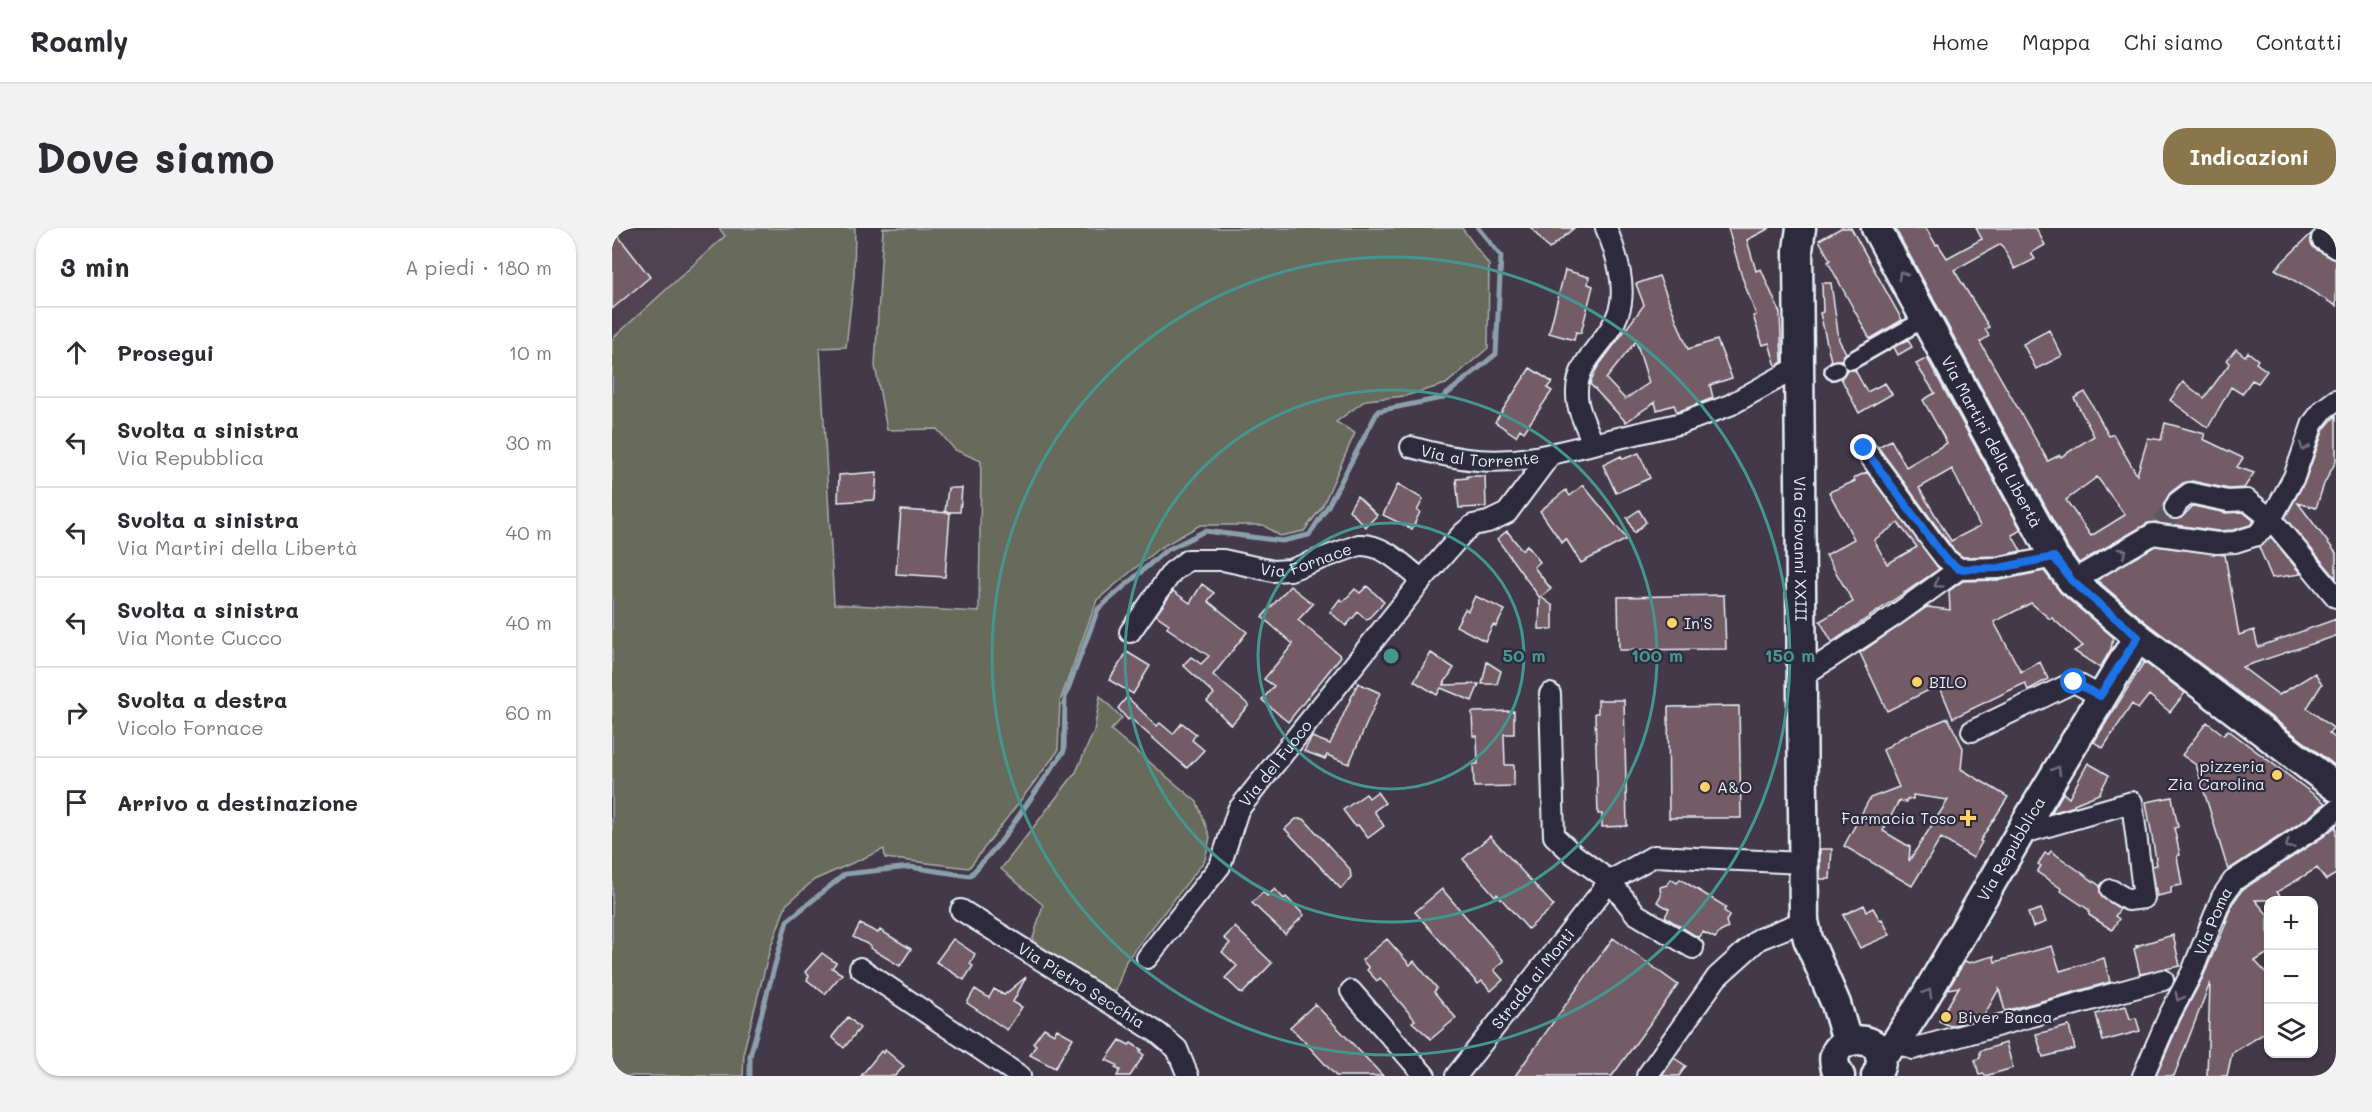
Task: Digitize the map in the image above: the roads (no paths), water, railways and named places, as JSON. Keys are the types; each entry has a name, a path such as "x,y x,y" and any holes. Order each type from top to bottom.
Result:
{"main road":[{"name":"Via Giovanni XXIII","path":"1802,228 1798,250 1799,467 1804,675 1804,921 1808,939 1836,1004 1847,1041"},
{"name":"Via Martiri della Libertà","path":"1876,228 2054,557 2072,581 2138,637 2336,786"},
{"name":"Via Repubblica","path":"1884,1058 1923,1002 2100,696 2138,637"},
{"path":"1840,1076 1835,1067 1835,1060 1837,1052 1847,1041 1860,1039 1867,1041 1873,1044 1884,1058"}],"street":[{"path":"1593,444 1576,398 1578,379 1618,315 1621,293 1619,273 1606,228"},
{"path":"1851,361 1926,318"},
{"path":"1422,580 1462,534 1473,525 1488,522 1507,513 1551,454 1682,423 1730,405 1800,366"},
{"path":"2072,581 2157,529 2217,543 2235,542 2257,535 2271,519 2294,477 2313,423 2324,409 2336,400"},
{"name":"Via al Torrente","path":"1411,447 1450,458 1485,462 1533,458 1551,454"},
{"path":"1864,448 1945,558 1959,569"},
{"path":"2175,508 2178,502 2190,493 2228,501 2247,501 2271,519 2336,597"},
{"name":"Via Fornace","path":"1130,632 1172,572 1188,560 1223,560 1273,571 1290,570 1359,545 1370,544 1381,549 1422,580"},
{"path":"1804,675 1894,616 1959,569 1999,568 2054,557"},
{"name":"Via del Fuoco","path":"1147,957 1220,866 1238,810 1422,580"},
{"path":"1972,731 2074,682 2100,696"},
{"path":"1550,694 1554,836 1573,854 1610,881 1636,914 1692,948"},
{"path":"2020,834 2132,802 2144,898 2128,900 2111,890"},
{"name":"Via Poma","path":"2143,1076 2169,1016 2192,972 2222,897 2233,881 2316,827 2336,810"},
{"name":"Strada ai Monti","path":"1456,1076 1610,881 1654,856 1803,862"},
{"name":"Via Pietro Secchia","path":"961,910 1158,1033 1177,1049 1188,1076"},
{"path":"1647,1076 1717,977 1759,939 1804,921"},
{"path":"860,968 1020,1076"},
{"path":"1884,1058 2163,980"},
{"path":"1351,991 1425,1076"}],"waterway":[{"path":"750,1076 750,1056 787,921 845,874 910,867 970,876 1002,840 1064,751 1065,697 1098,609 1165,551 1205,531 1282,541 1309,535 1328,506 1378,411 1442,398 1496,354 1501,256 1478,228"}],"tunnel":[{"path":"2161,524 2175,508"}],"place":[{"name":"In'S","path":"1672,623"},
{"name":"BILO","path":"1917,682"},
{"name":"pizzeria Zia Carolina","path":"2277,775"},
{"name":"A&O","path":"1705,787"},
{"name":"Farmacia Toso","path":"1968,818"},
{"name":"Biver Banca","path":"1946,1017"}]}
